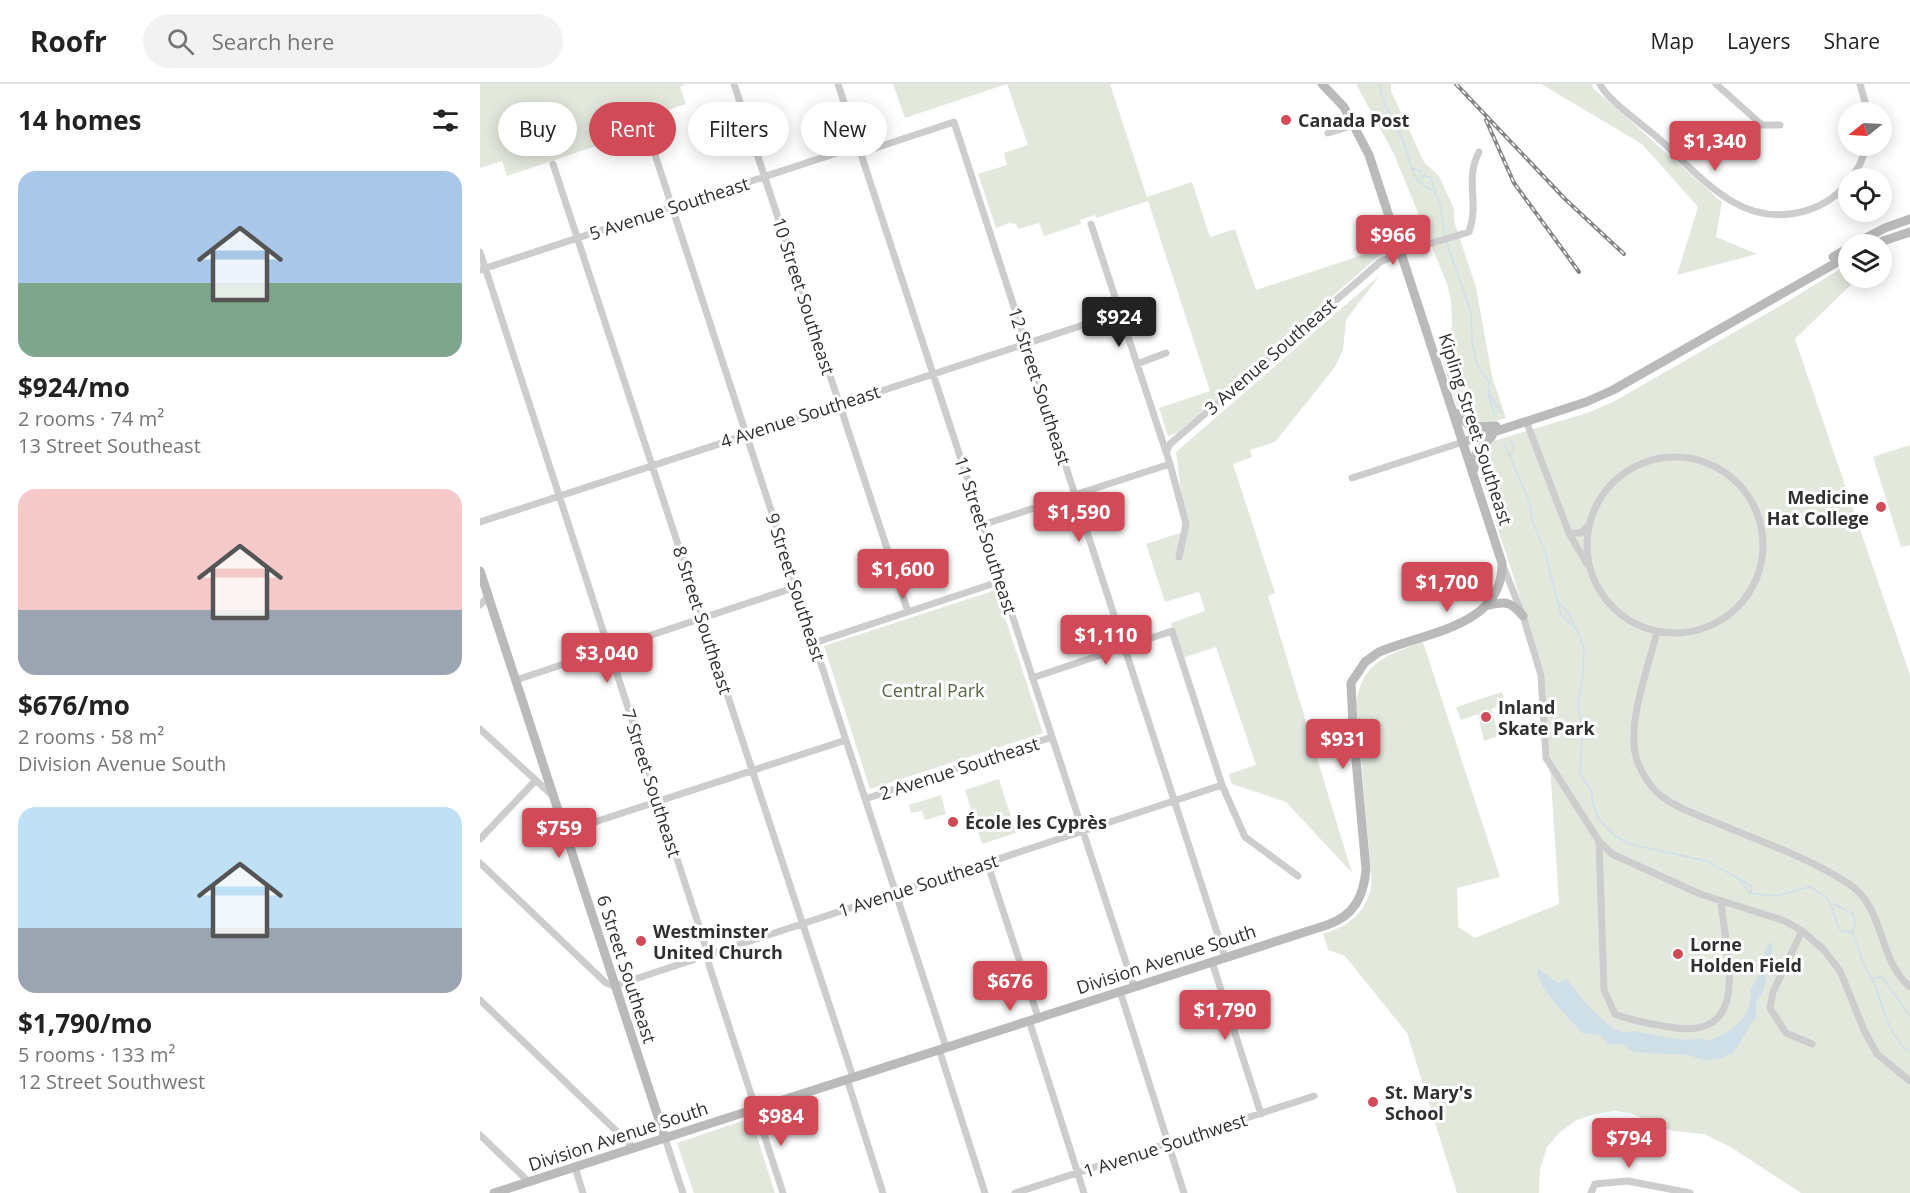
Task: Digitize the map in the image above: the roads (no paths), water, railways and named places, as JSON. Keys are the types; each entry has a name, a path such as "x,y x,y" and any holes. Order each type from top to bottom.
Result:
{"street":[{"name":"10 Street Southeast","path":"734,84 908,612"},
{"name":"11 Street Southeast","path":"838,84 844,102"},
{"name":"Kipling Street Southeast","path":"1322,84 1344,107 1369,155 1499,555 1523,616 1541,675 1546,758 1599,840 1612,854"},
{"path":"1600,84 1719,192 1743,207 1768,214 1798,213 1824,203 1838,191"},
{"path":"1716,84 1762,125 1780,125"},
{"path":"1860,84 1865,102"},
{"name":"5 Avenue Southeast","path":"887,142 954,123"},
{"name":"12 Street Southeast","path":"954,123 1225,957"},
{"path":"1328,133 1354,125"},
{"name":"3 Avenue Southeast","path":"1166,452 1170,444 1347,288 1380,262 1402,252 1469,232 1475,216 1471,177 1473,163 1479,152"},
{"name":"9 Street Southeast","path":"656,156 895,892 985,1193"},
{"name":"5 Avenue Southeast","path":"483,269 765,177 838,156"},
{"name":"11 Street Southeast","path":"861,156 1134,987"},
{"name":"8 Street Southeast","path":"553,164 802,923 883,1193"},
{"path":"1873,234 1910,219"},
{"path":"1091,224 1170,464 1186,524 1179,557"},
{"path":"1892,238 1910,232"},
{"name":"7 Street Southeast","path":"480,252 483,269 609,649 783,1193"},
{"path":"1785,290 1802,276 1838,254"},
{"path":"1352,478 1503,429 1613,390 1838,261"},
{"name":"4 Avenue Southeast","path":"480,522 1120,312"},
{"path":"1137,364 1166,353"},
{"path":"1450,400 1457,415 1471,427 1523,422"},
{"path":"1523,422 1569,533 1590,568 1599,591 1614,609 1634,624 1657,632 1682,634 1707,628 1730,615 1747,597 1759,574 1763,548 1761,523 1750,499 1734,479 1712,465 1688,458 1662,458 1637,465 1616,479 1600,499 1590,524 1587,546 1590,568"},
{"path":"1475,478 1476,453 1484,442 1503,429"},
{"path":"982,525 1170,464"},
{"path":"1569,533 1581,533 1590,524"},
{"path":"1489,605 1501,585 1502,563 1499,555"},
{"name":"6 Street Southeast","path":"480,571 485,596 516,680 665,1138"},
{"path":"814,643 1000,581"},
{"path":"516,680 796,587"},
{"path":"480,605 485,596"},
{"path":"1489,605 1506,602 1513,604 1523,616"},
{"name":"Division Avenue South","path":"494,1193 1336,922 1349,912 1360,898 1366,869 1351,708 1352,683 1372,656 1468,619 1489,605"},
{"path":"1032,678 1172,631 1222,785 1245,837 1298,876"},
{"path":"1657,632 1634,729 1634,746 1643,775 1659,794 1682,808 1813,865 1850,885 1875,913 1890,964 1910,987"},
{"path":"480,729 553,796"},
{"name":"2 Avenue Southeast","path":"865,799 1052,737"},
{"path":"564,832 846,740"},
{"path":"480,839 535,781"},
{"name":"1 Avenue Southeast","path":"614,986 1222,785"},
{"path":"1599,840 1604,990 1615,1014 1630,1020 1691,1031 1704,1029 1723,1014 1728,1002 1729,978 1721,902"},
{"path":"1600,859 1612,854 1721,902 1785,921 1802,931 1823,949 1840,971 1864,1030 1877,1054 1910,1082"},
{"path":"987,862 1084,1193"},
{"path":"480,863 606,983 614,986"},
{"path":"1802,931 1773,992 1770,1008 1786,1033 1812,1044"},
{"path":"1212,962 1261,1114"},
{"path":"1120,991 1184,1193"},
{"path":"480,1000 634,1148"},
{"name":"1 Avenue Southwest","path":"1015,1193 1314,1096"},
{"path":"480,1136 529,1182"},
{"path":"665,1138 683,1193"},
{"path":"575,1167 583,1193"},
{"path":"1591,1193 1595,1184 1617,1180 1690,1193"}],"waterway":[{"path":"1379,84 1414,175 1437,196 1441,206 1445,236"},
{"path":"1413,168 1420,171 1422,176 1430,177 1436,192"},
{"path":"1446,241 1471,312 1472,341 1477,365 1489,382 1488,393 1495,416"},
{"path":"1489,394 1502,413"},
{"path":"1510,457 1514,448 1511,441"},
{"path":"1504,443 1530,503 1532,520 1545,552 1561,615 1577,630 1584,648 1578,702 1582,736 1580,773 1592,793 1592,801 1598,818 1613,834 1629,844 1707,861 1739,879 1749,893 1776,896 1809,887 1824,895 1840,930 1851,932 1854,936 1886,1019 1896,1037 1910,1053"},
{"path":"1558,602 1568,612 1577,629"},
{"path":"1740,879 1751,886 1751,892"},
{"path":"1834,904 1853,914 1855,925 1852,932"},
{"path":"1872,978 1882,977 1910,1016"}],"railway":[{"path":"1456,84 1565,199 1624,254"},
{"path":"1486,120 1514,183 1579,272"}],"place":[{"name":"Canada Post","path":"1286,120"},
{"name":"Medicine Hat College","path":"1881,507"},
{"name":"Inland Skate Park","path":"1486,717"},
{"name":"École les Cyprès","path":"953,822"},
{"name":"Westminster United Church","path":"641,941"},
{"name":"Lorne Holden Field","path":"1678,954"},
{"name":"St. Mary's School","path":"1373,1102"}],"park label":[{"name":"Central Park","path":"933,690"}]}
